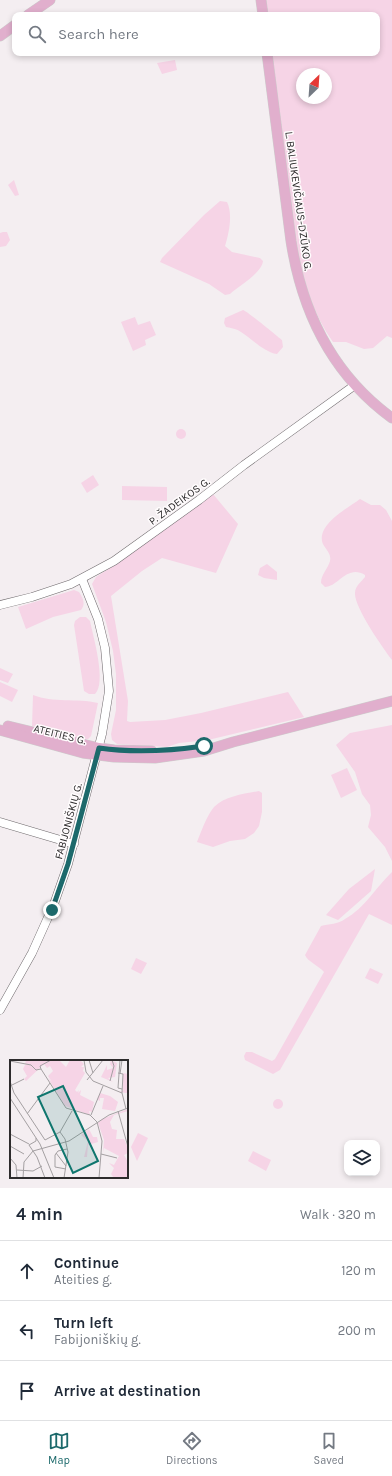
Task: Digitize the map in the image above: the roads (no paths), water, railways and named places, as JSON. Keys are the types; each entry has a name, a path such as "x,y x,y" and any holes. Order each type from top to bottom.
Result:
{"main road":[{"path":"32,12 50,0"},
{"path":"261,0 263,12"},
{"path":"0,36 12,27"},
{"name":"L. BALIUKEVIČIAUS-DZŪKO G.","path":"267,56 291,241 298,275 308,308 324,341 355,385 392,418"},
{"name":"ATEITIES G.","path":"0,724 98,751 138,758 168,757 204,751 233,742 392,702"},
{"name":"ATEITIES G.","path":"0,730 76,751 98,751"}],"street":[{"name":"P. ŽADEIKOS G.","path":"0,605 32,597 82,579 114,561 355,385"},
{"name":"FABIJONIŠKIŲ G.","path":"0,1010 20,976 44,927 64,877 98,751 108,700 108,670 101,629 82,579"},
{"path":"0,822 74,844"}]}
